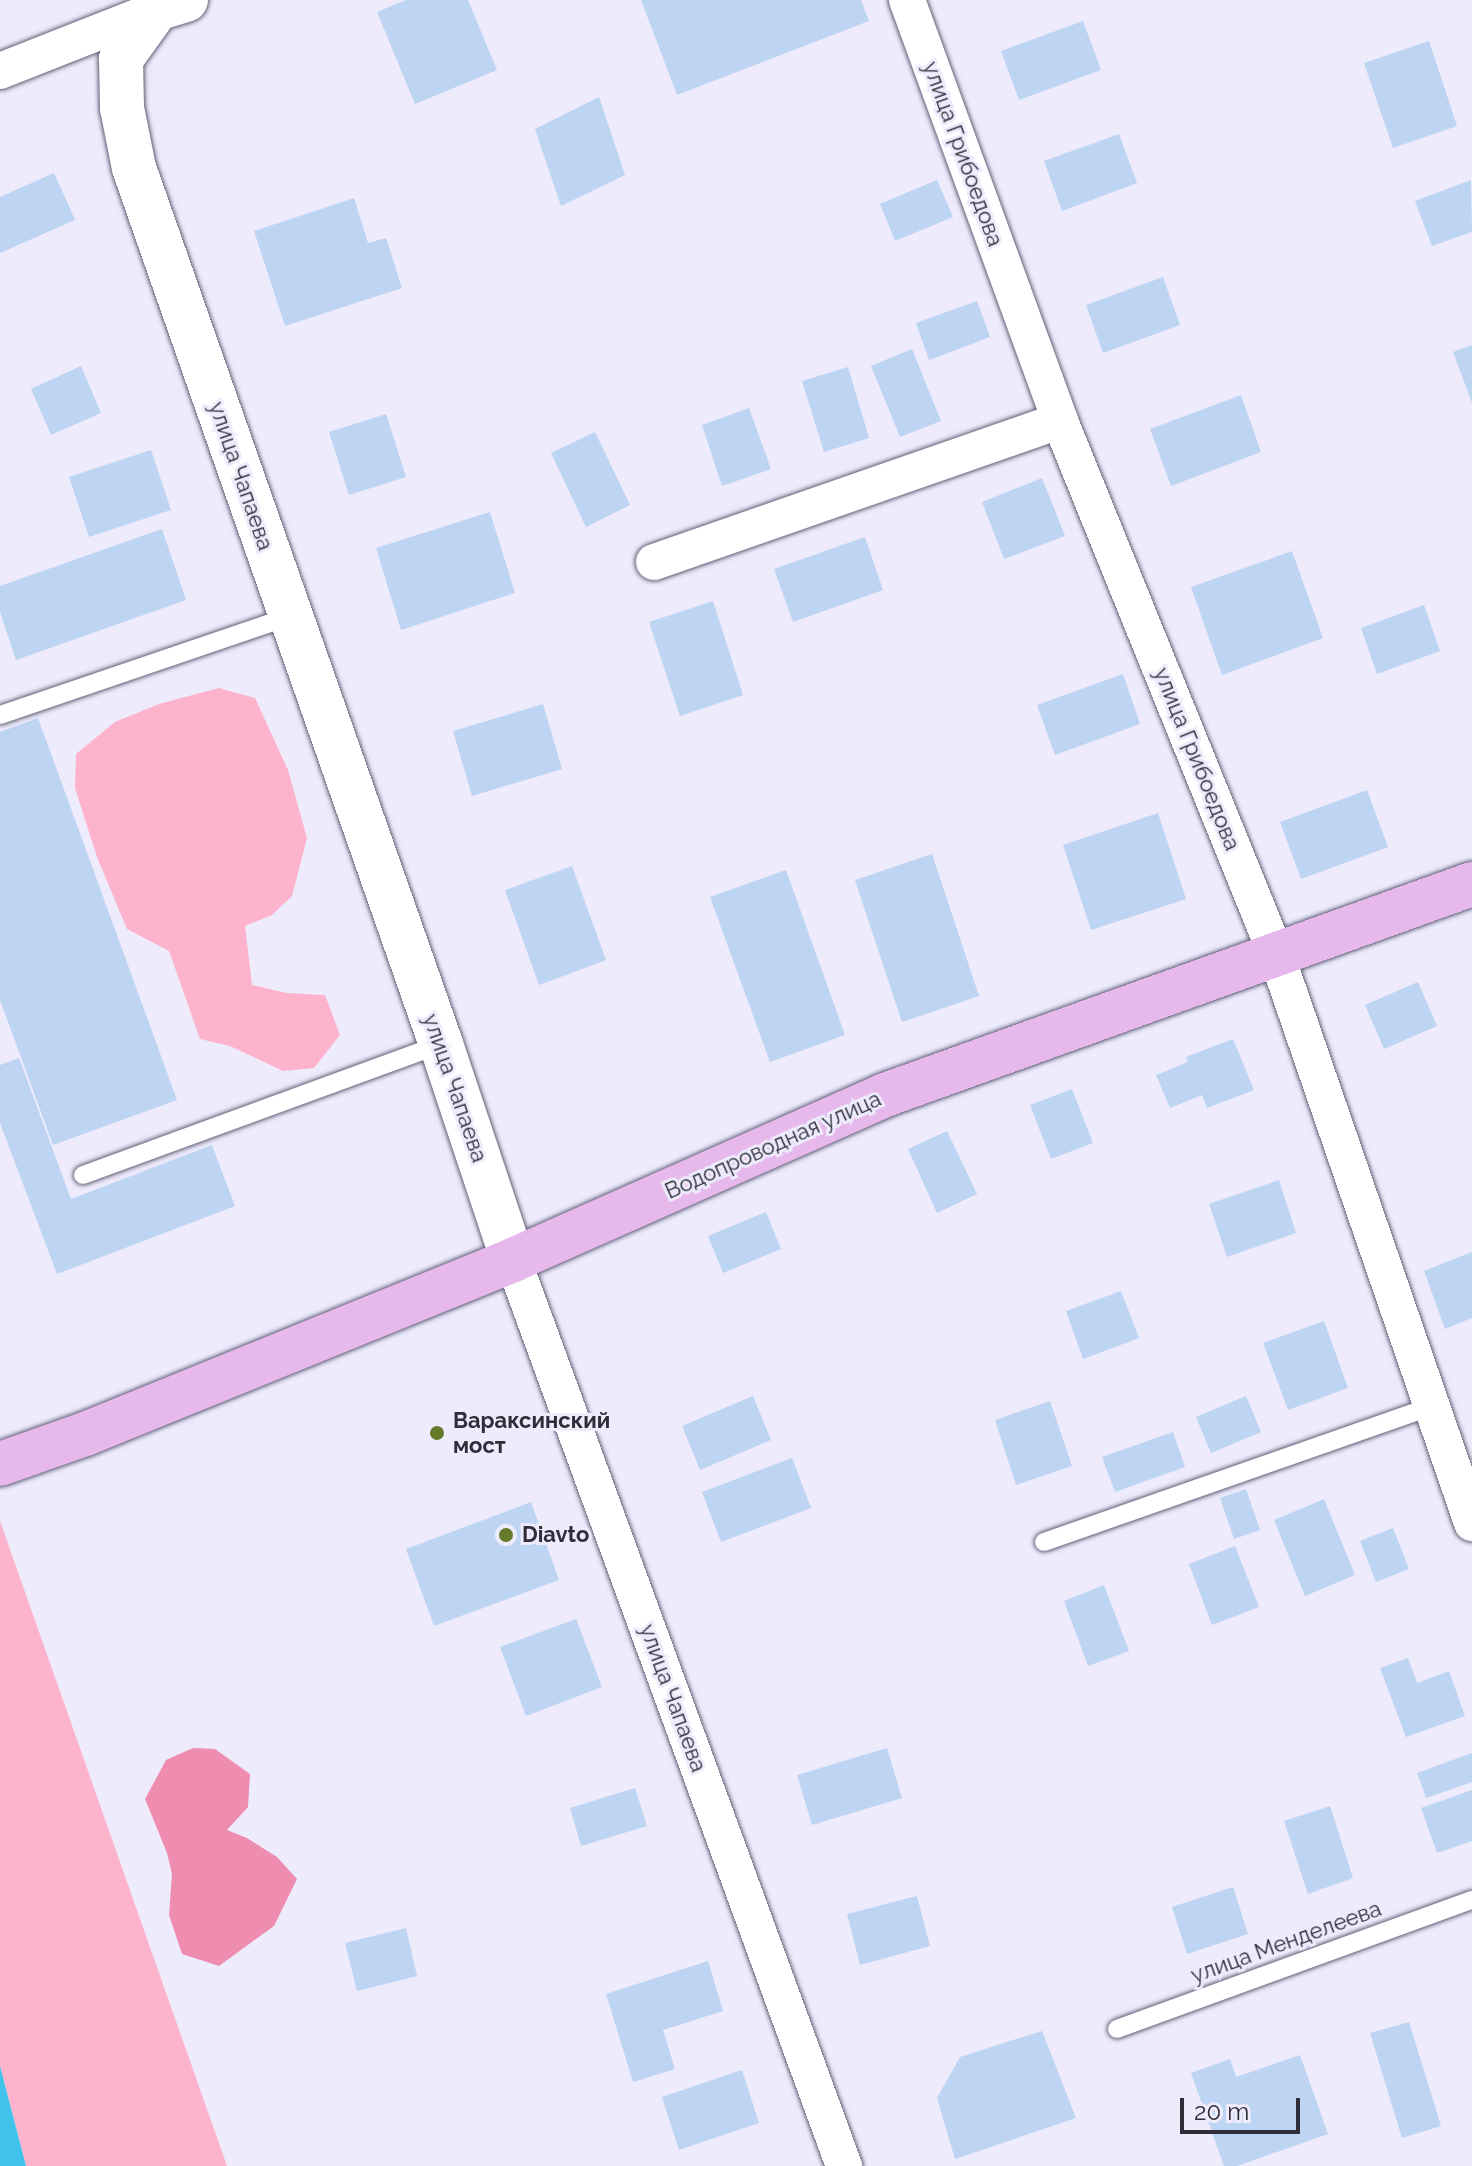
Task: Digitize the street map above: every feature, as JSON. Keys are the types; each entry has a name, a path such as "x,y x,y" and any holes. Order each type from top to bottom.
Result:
{"main road":[{"name":"Водопроводная улица","path":"0,1464 85,1434 513,1260 885,1095 1472,884"}],"street":[{"name":"улица Грибоедова","path":"907,0 1060,421 1276,954 1472,1523"},
{"path":"0,71 172,4"},
{"name":"улица Чапаева","path":"172,4 121,59 122,108 134,168 441,1044 513,1260 844,2166"},
{"path":"654,562 1060,421"}],"lane":[{"path":"0,715 290,616"},
{"path":"83,1175 441,1044"},
{"path":"1044,1542 1432,1406"},
{"name":"улица Менделеева","path":"1117,2029 1472,1900"}],"shaded area":[{"path":"219,688 255,698 288,770 307,838 292,896 272,915 245,926 252,985 287,993 325,995 340,1035 314,1068 283,1071 230,1046 200,1039 169,951 127,929 97,857 75,788 76,754 115,722 159,704"},
{"path":"0,1521 227,2166 26,2166 0,2066"},
{"path":"193,1748 215,1749 250,1774 248,1807 227,1830 247,1838 277,1857 297,1879 274,1926 219,1966 182,1954 169,1915 172,1874 167,1853 145,1799 166,1760"}],"water":[{"path":"0,2066 26,2166 0,2166"}],"building":[{"path":"406,0 468,0 497,70 415,104 377,12"},
{"path":"641,0 861,0 869,21 677,95"},
{"path":"1083,21 1101,70 1019,100 1001,51"},
{"path":"1429,41 1457,126 1393,148 1364,63"},
{"path":"599,97 625,175 561,206 535,129"},
{"path":"1119,134 1137,183 1062,211 1044,161"},
{"path":"54,173 75,220 0,253 0,197"},
{"path":"937,180 953,217 895,241 880,204"},
{"path":"1471,180 1472,232 1432,246 1415,201"},
{"path":"354,198 368,243 386,238 402,288 285,326 254,231"},
{"path":"1163,277 1180,325 1103,353 1086,305"},
{"path":"977,301 990,337 929,360 916,323"},
{"path":"1472,345 1472,403 1453,352"},
{"path":"912,349 941,421 900,437 871,366"},
{"path":"81,366 101,413 51,435 31,389"},
{"path":"848,367 869,438 824,452 802,381"},
{"path":"1241,395 1261,452 1171,486 1150,429"},
{"path":"749,408 771,469 722,486 702,425"},
{"path":"386,414 406,477 349,495 329,432"},
{"path":"595,432 630,505 586,527 551,453"},
{"path":"151,450 171,510 89,537 69,477"},
{"path":"1042,478 1065,536 1004,559 982,502"},
{"path":"490,512 515,593 401,630 376,548"},
{"path":"162,529 186,600 16,660 0,612 0,586"},
{"path":"865,537 883,590 793,622 774,569"},
{"path":"1292,551 1323,638 1222,675 1191,587"},
{"path":"713,601 743,695 680,716 649,622"},
{"path":"1424,605 1440,651 1377,674 1361,628"},
{"path":"1123,674 1140,724 1055,755 1037,705"},
{"path":"543,704 562,769 472,796 453,731"},
{"path":"38,718 177,1100 53,1145 0,1000 0,732"},
{"path":"1367,790 1388,847 1301,879 1280,822"},
{"path":"1158,813 1186,899 1091,930 1063,845"},
{"path":"932,854 979,996 902,1022 855,880"},
{"path":"572,866 606,960 539,985 505,890"},
{"path":"786,870 845,1035 770,1062 710,897"},
{"path":"1418,982 1437,1026 1384,1049 1365,1005"},
{"path":"1233,1039 1254,1090 1207,1108 1202,1095 1170,1108 1156,1075 1188,1062 1186,1057"},
{"path":"19,1058 71,1199 212,1145 235,1206 57,1274 0,1123 0,1065"},
{"path":"1072,1089 1093,1143 1051,1159 1030,1105"},
{"path":"947,1131 977,1194 937,1213 908,1149"},
{"path":"1279,1180 1296,1233 1227,1257 1209,1204"},
{"path":"766,1212 781,1249 723,1273 708,1236"},
{"path":"1472,1252 1472,1318 1445,1329 1424,1271"},
{"path":"1121,1291 1139,1338 1083,1359 1066,1311"},
{"path":"1324,1321 1348,1388 1288,1410 1263,1343"},
{"path":"753,1396 771,1440 700,1470 682,1426"},
{"path":"1246,1396 1261,1432 1211,1453 1196,1417"},
{"path":"1050,1401 1072,1466 1016,1485 995,1420"},
{"path":"1173,1432 1185,1467 1115,1492 1102,1457"},
{"path":"792,1458 811,1508 721,1542 702,1492"},
{"path":"1246,1489 1260,1530 1234,1539 1220,1498"},
{"path":"1324,1499 1355,1575 1305,1596 1274,1520"},
{"path":"531,1502 559,1580 434,1626 406,1549"},
{"path":"1393,1528 1409,1569 1376,1582 1360,1541"},
{"path":"1235,1546 1259,1607 1212,1625 1189,1564"},
{"path":"1104,1585 1129,1651 1088,1666 1064,1601"},
{"path":"576,1619 602,1687 526,1716 500,1647"},
{"path":"1408,1658 1417,1683 1449,1671 1465,1716 1406,1737 1380,1668"},
{"path":"887,1748 902,1798 812,1825 797,1775"},
{"path":"1472,1753 1472,1782 1426,1798 1417,1773"},
{"path":"635,1788 647,1826 581,1846 570,1808"},
{"path":"1472,1790 1472,1841 1437,1853 1421,1808"},
{"path":"1330,1806 1353,1878 1308,1894 1284,1821"},
{"path":"1233,1887 1248,1934 1187,1954 1172,1907"},
{"path":"917,1896 930,1946 860,1965 847,1914"},
{"path":"406,1928 417,1976 357,1991 345,1943"},
{"path":"708,1961 723,2011 663,2030 675,2069 633,2082 606,1994"},
{"path":"1409,2022 1441,2126 1402,2138 1370,2033"},
{"path":"1042,2031 1076,2118 955,2159 937,2098 960,2057"},
{"path":"1300,2055 1328,2134 1237,2166 1224,2166 1191,2073 1230,2059 1236,2077"},
{"path":"742,2070 759,2123 679,2150 662,2097"}],"place":[{"name":"Вараксинский мост","path":"437,1433"},
{"name":"Diavto","path":"506,1535"}]}
